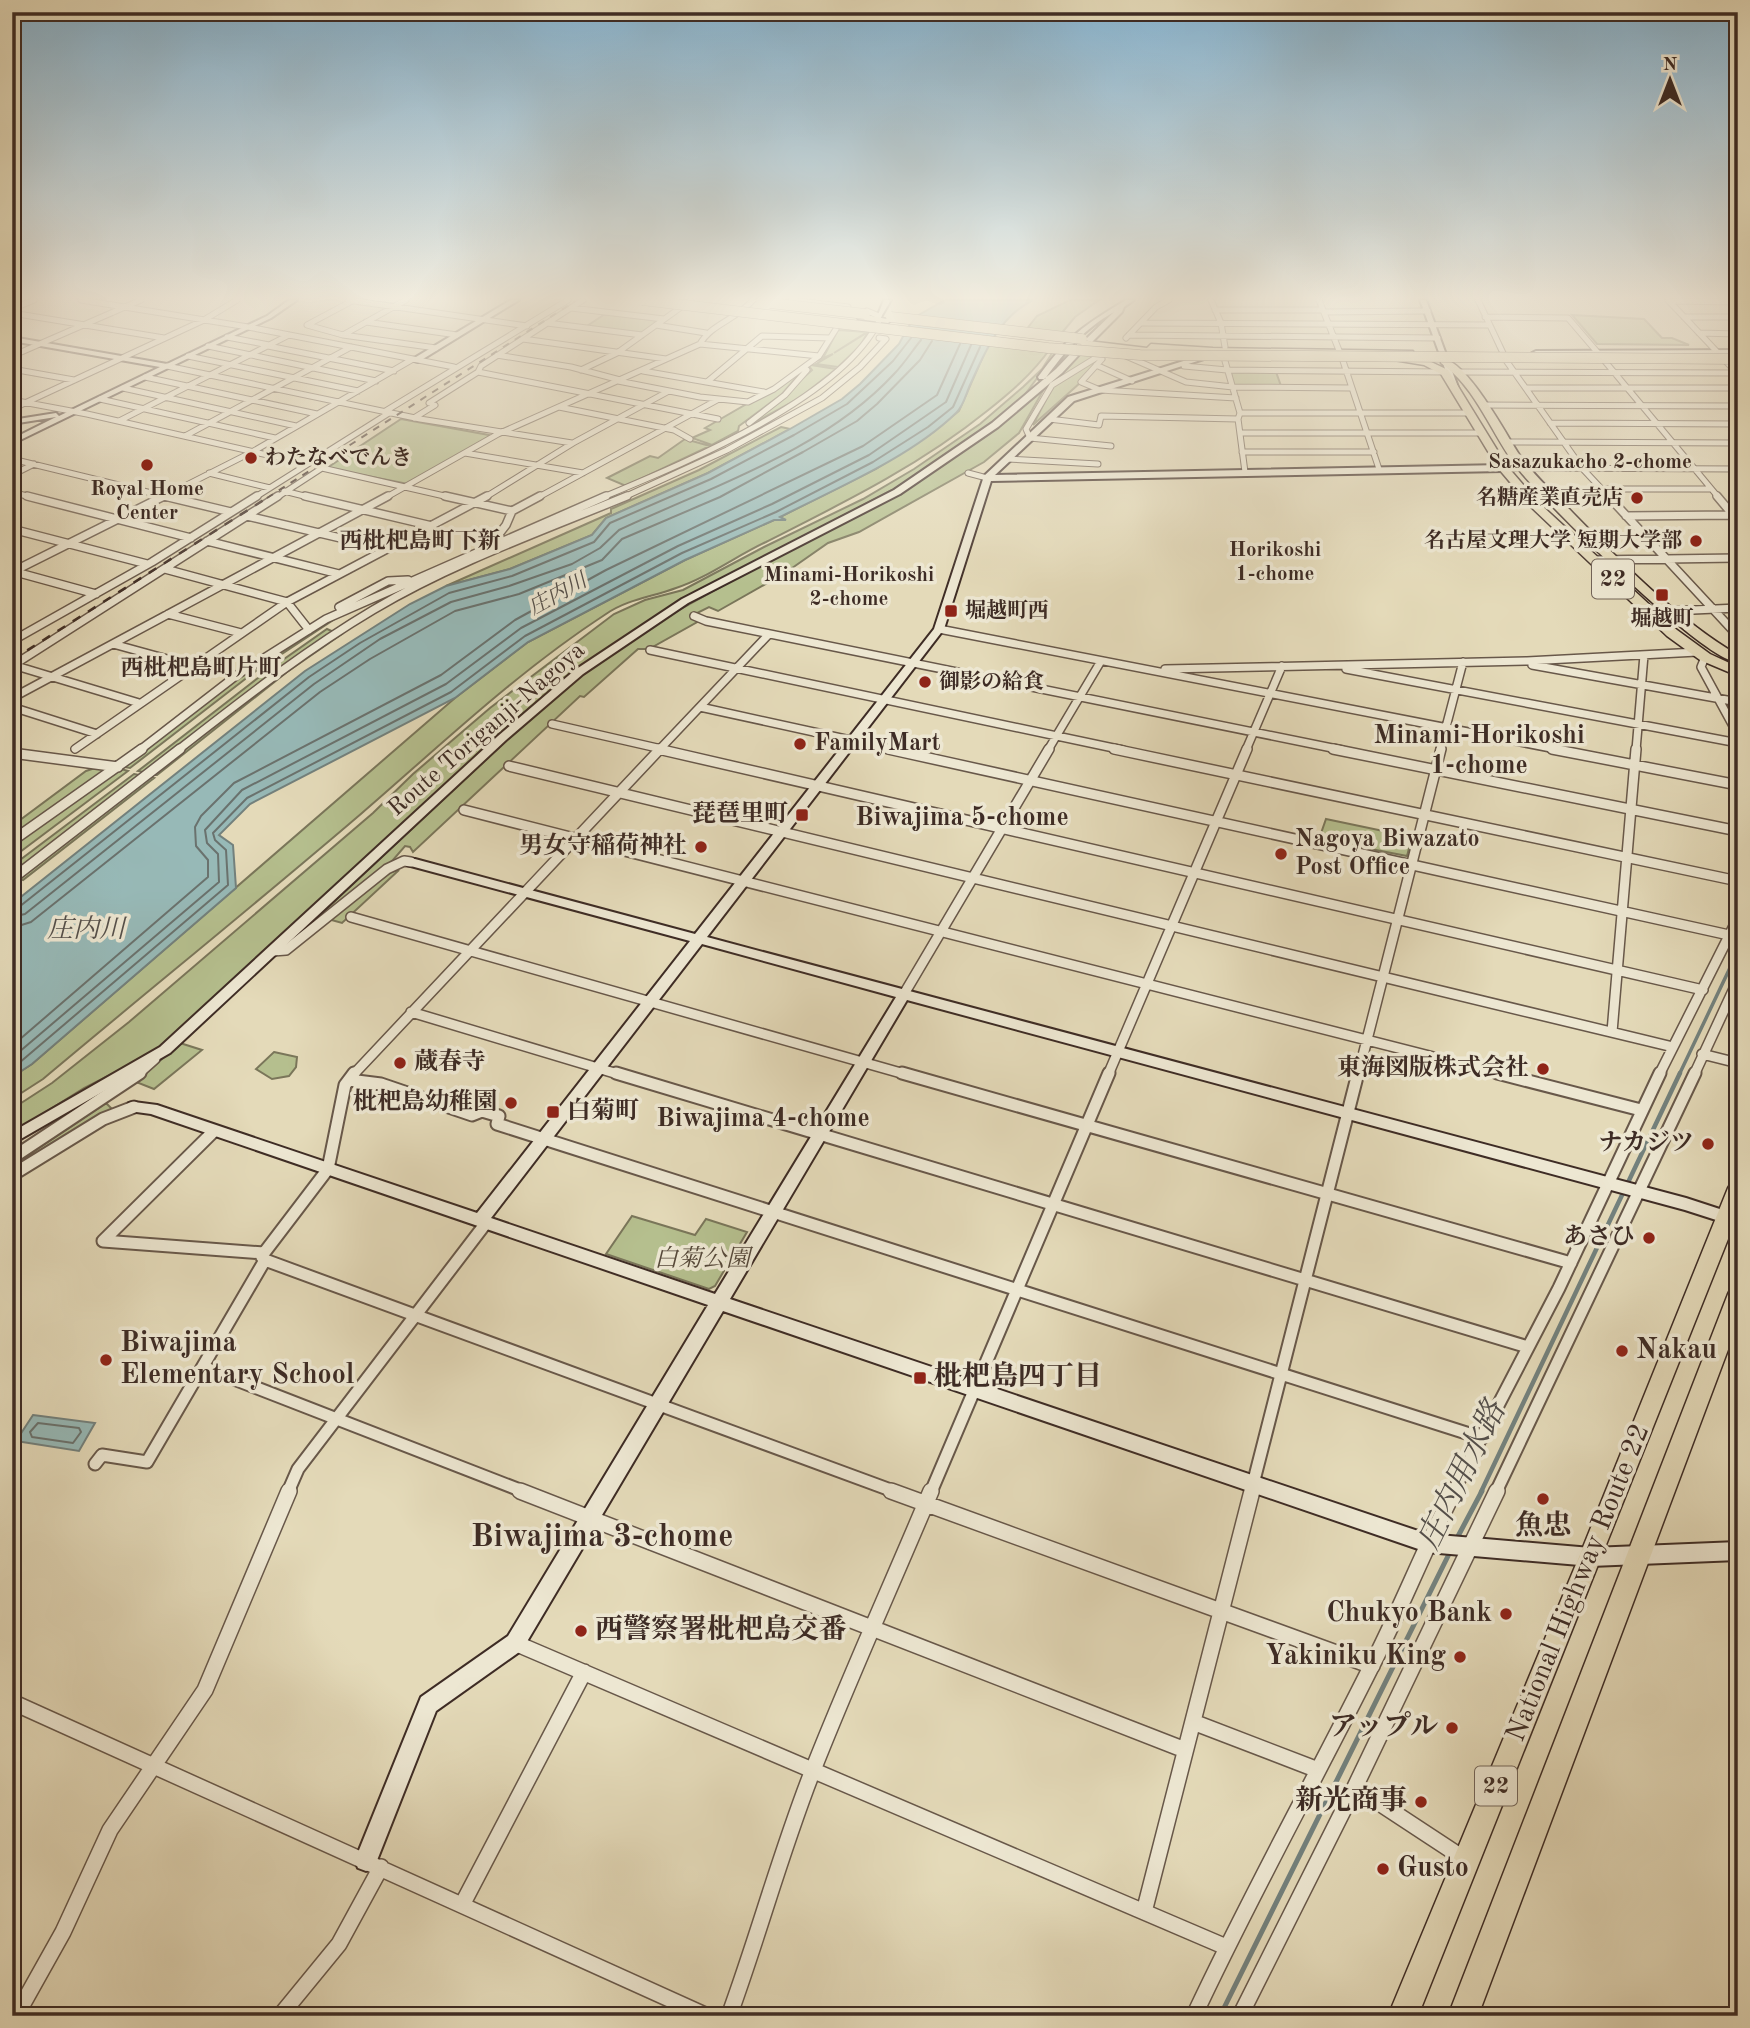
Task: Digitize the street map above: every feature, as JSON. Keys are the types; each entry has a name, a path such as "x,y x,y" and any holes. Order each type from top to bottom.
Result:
{"highway":[{"name":"22","path":"1460,395 1479,433 1503,468 1535,505 1672,633 1701,654 1738,672"},
{"name":"22","path":"1474,395 1523,468 1612,559 1708,643 1738,661"},
{"name":"National Highway Route 22","path":"1403,2016 1732,1219 1738,1188"},
{"name":"National Highway Route 22","path":"1463,2016 1738,1294"}],"street":[{"path":"12,409 43,395"},
{"path":"12,442 110,395"},
{"path":"156,395 296,426"},
{"path":"118,421 172,395"},
{"path":"228,395 317,414"},
{"path":"185,436 263,395"},
{"path":"302,395 498,434 573,443"},
{"path":"13,571 252,452 351,395"},
{"path":"12,641 191,538 413,395"},
{"path":"414,418 435,405 429,403 442,395"},
{"path":"12,698 363,510 498,434 588,395"},
{"path":"601,395 718,419"},
{"path":"75,749 287,602 475,503 573,443 662,395"},
{"path":"686,395 741,403 758,395"},
{"path":"746,430 744,427 785,395"},
{"path":"12,841 118,767 237,675 326,619 490,545 676,466 789,407 807,395"},
{"path":"12,879 281,670 374,609 435,578 687,470 803,410 826,395"},
{"name":"Route Toriganji-Nagoya","path":"12,1139 165,1050 502,738 579,672 685,601 897,492 979,438 1032,395"},
{"path":"1030,438 1027,429 1040,395"},
{"path":"16,2016 63,1932 110,1830 205,1690 298,1469 415,1317 544,1139 939,629 987,478 1071,399 1085,395"},
{"path":"1179,395 1236,398"},
{"path":"1235,395 1245,472"},
{"path":"1353,395 1379,469"},
{"path":"1531,395 1582,468 1738,636"},
{"path":"1634,395 1736,518"},
{"path":"100,399 275,438"},
{"path":"490,545 512,511 718,399"},
{"path":"12,400 307,464"},
{"path":"1482,405 1738,406"},
{"path":"558,407 674,430 690,439"},
{"path":"12,422 73,412"},
{"path":"1049,419 1100,425 1101,416 1471,413"},
{"path":"1550,423 1738,424"},
{"path":"1241,433 1479,433"},
{"path":"1030,438 1111,446"},
{"path":"1505,443 1738,443"},
{"path":"1093,446 1103,475"},
{"path":"1242,452 1374,452"},
{"path":"464,453 583,473"},
{"path":"12,459 231,512"},
{"path":"1007,459 1098,464"},
{"path":"12,475 34,464"},
{"path":"13,666 321,468 512,511"},
{"path":"968,473 987,478 1379,469 1738,468"},
{"path":"209,473 270,488"},
{"path":"1601,489 1711,489"},
{"path":"284,491 432,526"},
{"path":"12,492 191,538"},
{"path":"500,533 585,499 618,492"},
{"path":"247,516 387,549"},
{"path":"1626,516 1736,518"},
{"path":"12,529 148,564"},
{"path":"207,541 339,575"},
{"path":"1593,561 1738,558"},
{"path":"165,569 287,602 309,630"},
{"path":"13,571 96,594"},
{"path":"1671,611 1738,608"},
{"path":"168,614 242,633"},
{"path":"694,616 769,634 1738,831"},
{"path":"939,629 1738,785"},
{"path":"95,1464 102,1455 147,1462 265,1256 328,1169 345,1085 349,1080 769,634"},
{"path":"113,644 193,666"},
{"path":"650,650 1738,881"},
{"path":"1147,670 1701,654 1701,667 1738,735"},
{"path":"1612,1032 1644,655"},
{"path":"280,2016 339,1944 373,1863 428,1704 516,1643 1101,661"},
{"path":"1527,661 1532,665 1738,702"},
{"path":"1144,1912 1463,662"},
{"path":"1327,665 1738,743"},
{"path":"13,666 139,703"},
{"path":"729,2016 748,1964 770,1886 813,1769 1282,666"},
{"path":"12,707 97,734"},
{"path":"700,707 1734,937"},
{"path":"552,724 1703,990"},
{"path":"12,753 118,767"},
{"path":"509,765 1673,1047"},
{"path":"464,810 1641,1110"},
{"path":"273,951 286,950 387,869 404,861 411,862 1612,1184 1732,1219"},
{"path":"351,917 1571,1263"},
{"path":"1194,2016 1226,1947 1372,1666 1482,1438 1612,1184 1641,1110 1703,990 1734,937 1738,918"},
{"path":"1240,2016 1355,1787 1738,980"},
{"path":"411,1012 1528,1347"},
{"path":"12,1158 139,1074 165,1050"},
{"path":"1702,1054 1738,1063"},
{"path":"349,1080 381,1084 472,1115 482,1111 499,1116 497,1124 1482,1438"},
{"path":"12,1175 103,1119 134,1107 152,1109 213,1132 1430,1543 1591,1557 1738,1551"},
{"path":"213,1132 103,1241 265,1256 415,1317 1372,1666"},
{"path":"203,1367 1185,1751"},
{"path":"516,1643 1226,1947"},
{"path":"462,1905 584,1672"},
{"path":"12,1702 373,1863 706,2016"},
{"path":"1193,1722 1318,1770"},
{"path":"1355,1787 1466,1860"}],"green space":[{"path":"763,395 781,395 739,426 738,431 712,445 692,438 710,430 705,428"},
{"path":"784,395 804,395 798,399 750,425"},
{"path":"966,395 1007,395 935,449 852,498 699,579 614,609 573,636 481,709 322,847 43,1079 12,1099 12,1077 32,1064 455,698 528,642 685,560 779,520 780,517 876,469 932,433 959,411"},
{"path":"1014,395 1025,395 955,451 896,488 681,600 570,674 496,736 408,821 157,1051 84,1088 12,1133 12,1109 52,1083 129,1022 373,813 413,774 490,708 614,614 645,600 683,590 863,499 914,469 980,424"},
{"path":"1034,395 1041,395 1019,433 984,462 859,532 828,543 785,573 718,611 709,607 693,615 699,621 649,649 638,649 584,697 580,696 413,852 410,847 405,846 393,860 292,941 509,738 581,676 655,623 786,551 876,506 961,453"},
{"path":"1049,395 1067,395 1033,425"},
{"path":"401,419 490,436 408,484 327,468"},
{"path":"781,427 790,429 708,473 606,518 592,535 510,569 446,586 611,513 611,509 699,470"},
{"path":"685,439 710,446 626,486 607,478 650,456 658,458"},
{"path":"347,611 253,673 130,768 124,767 231,683"},
{"path":"327,629 334,632 148,773 138,771 267,671"},
{"path":"338,633 342,634 287,672 157,775 152,775 284,670"},
{"path":"98,767 106,768 104,773 12,838 12,826 86,771"},
{"path":"121,769 128,771 12,858 12,844"},
{"path":"134,774 144,776 12,877 12,866"},
{"path":"149,777 154,778 23,880 18,878"},
{"path":"1326,819 1412,837 1407,856 1319,839"},
{"path":"399,870 342,923 328,919 391,872"},
{"path":"180,1043 202,1050 154,1089 136,1082"},
{"path":"274,1052 297,1057 296,1067 289,1076 272,1079 256,1069"},
{"path":"106,1103 114,1111 12,1169 12,1166"},
{"name":"白菊公園","path":"632,1216 695,1235 706,1219 747,1232 715,1286 709,1289 606,1254"}],"water":[{"name":"庄内川","path":"847,395 966,395 956,413 896,458 780,517 786,520 774,520 685,560 528,642 455,698 250,804 219,835 233,845 236,888 32,1064 12,1077 12,904 305,671 410,604 446,586 510,569 592,535 606,518 708,473"},
{"path":"33,1415 95,1423 79,1451 16,1441"}],"waterway":[{"name":"庄内用水路","path":"1679,1075 1738,951"},
{"name":"庄内用水路","path":"1481,1492 1680,1073"},
{"name":"庄内用水路","path":"1456,1540 1482,1491"},
{"name":"庄内用水路","path":"1220,2016 1451,1550"}],"railway":[{"path":"267,498 429,395"},
{"path":"12,660 270,496"}],"place":[{"name":"わたなべでんき","path":"251,458"},
{"name":"Royal Home Center","path":"147,465"},
{"name":"名糖産業直売店","path":"1637,498"},
{"name":"名古屋文理大学 短期大学部","path":"1696,541"},
{"name":"堀越町","path":"1662,595"},
{"name":"堀越町西","path":"951,611"},
{"name":"御影の給食","path":"925,682"},
{"name":"FamilyMart","path":"800,744"},
{"name":"琵琶里町","path":"802,815"},
{"name":"男女守稲荷神社","path":"701,847"},
{"name":"Nagoya Biwazato Post Office","path":"1281,854"},
{"name":"蔵春寺","path":"400,1063"},
{"name":"東海図版株式会社","path":"1543,1069"},
{"name":"枇杷島幼稚園","path":"511,1103"},
{"name":"白菊町","path":"553,1112"},
{"name":"ナカジツ","path":"1708,1144"},
{"name":"あさひ","path":"1649,1238"},
{"name":"Nakau","path":"1622,1351"},
{"name":"Biwajima Elementary School","path":"106,1360"},
{"name":"枇杷島四丁目","path":"920,1378"},
{"name":"魚忠","path":"1543,1499"},
{"name":"Chukyo Bank","path":"1506,1614"},
{"name":"西警察署枇杷島交番","path":"581,1631"},
{"name":"Yakiniku King","path":"1460,1657"},
{"name":"アップル","path":"1452,1728"},
{"name":"新光商事","path":"1421,1802"},
{"name":"Gusto","path":"1383,1869"}],"district":[{"name":"Sasazukacho 2-chome","path":"1590,462"},
{"name":"西枇杷島町下新","path":"420,541"},
{"name":"Horikoshi 1-chome","path":"1275,562"},
{"name":"Minami-Horikoshi 2-chome","path":"849,587"},
{"name":"西枇杷島町片町","path":"201,668"},
{"name":"Minami-Horikoshi 1-chome","path":"1479,751"},
{"name":"Biwajima 5-chome","path":"962,818"},
{"name":"Biwajima 4-chome","path":"763,1119"},
{"name":"Biwajima 3-chome","path":"602,1538"}]}
